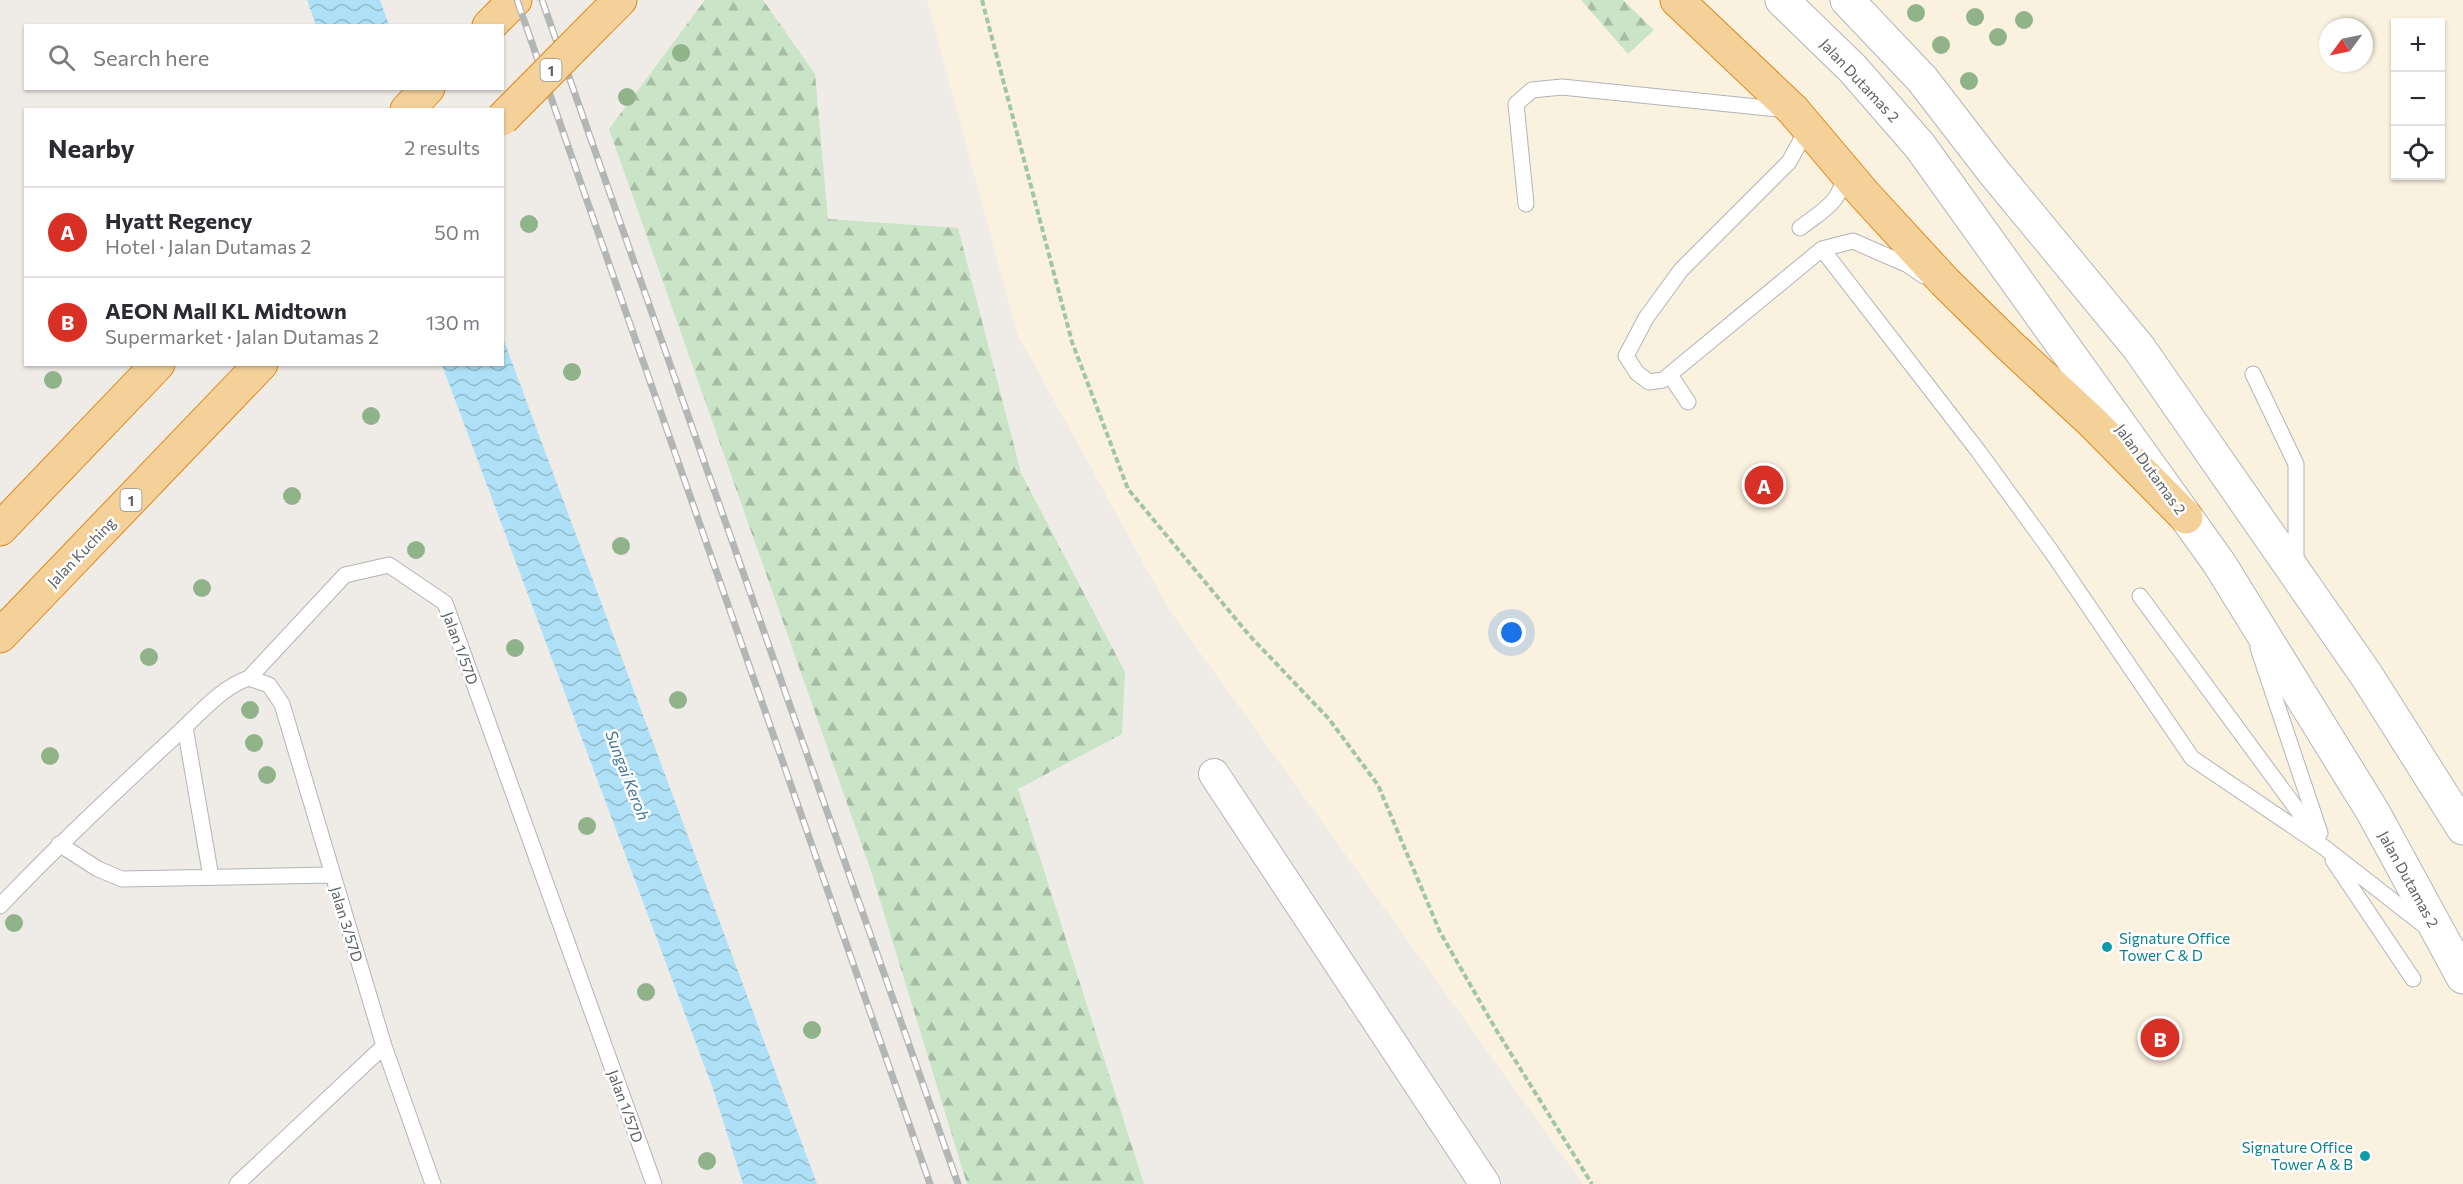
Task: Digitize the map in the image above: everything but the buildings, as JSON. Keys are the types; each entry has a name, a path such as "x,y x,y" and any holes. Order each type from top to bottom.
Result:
{"highway":[{"path":"491,24 514,0"},
{"path":"1677,0 1799,118 1892,225 1977,313 2091,421 2186,517"},
{"name":"1","path":"504,117 609,10"},
{"path":"409,108 426,90"},
{"path":"0,529 156,366"},
{"name":"Jalan Kuching","path":"0,636 259,366"}],"street":[{"name":"Jalan Dutamas 2","path":"1782,0 1853,69 1920,146 2186,517 2241,597 2373,812 2463,977"},
{"path":"1847,0 1922,79 1993,171 2139,348 2367,676 2463,828"},
{"path":"1214,774 1485,1184"}],"lane":[{"path":"1526,204 1516,104 1532,90 1562,87 1799,118 1789,162 1681,270 1646,318 1626,356 1637,373 1649,382 1664,380 1822,249 1853,241 1908,266 1977,313"},
{"path":"1800,228 1830,205 1843,189 1846,171"},
{"path":"1822,249 2030,522 2091,607 2192,758 2325,848 2442,939"},
{"path":"2253,374 2296,464 2296,573"},
{"path":"1671,375 1688,402"},
{"name":"Jalan 1/57D","path":"0,906 59,844 185,727 234,683 249,678 345,575 389,565 445,603 654,1184"},
{"path":"2140,596 2325,848 2413,979"},
{"path":"2241,597 2325,848"},
{"name":"Jalan 3/57D","path":"249,678 269,685 282,704 384,1046 433,1184"},
{"path":"185,727 211,877"},
{"path":"59,844 98,869 122,879 332,875"},
{"path":"237,1184 384,1046"}],"path":[{"path":"982,0 1072,342 1128,489 1249,635 1329,719 1378,785 1440,932 1495,1028 1592,1184"}],"shaded area":[{"path":"927,0 2463,0 2463,1184 1583,1184 1168,608 1017,333"}],"green space":[{"path":"705,0 763,0 815,74 828,219 958,228 1021,473 1125,672 1122,734 1018,789 1144,1184 967,1184 871,871 609,129"},
{"path":"1581,0 1623,0 1654,30 1628,54"}],"water":[{"path":"307,0 380,0 389,24 316,24"},
{"name":"Sungai Keroh","path":"504,341 817,1184 743,1184 712,1086 442,366 504,366"}],"pier":[{"path":"357,90 416,90 421,108 343,108 342,104"}],"railway":[{"path":"517,0 930,1184"},
{"path":"542,0 958,1184"}],"place":[{"name":"Hyatt Regency","path":"1764,485"},
{"name":"Signature Office Tower C & D","path":"2107,947"},
{"name":"AEON Mall KL Midtown","path":"2160,1038"},
{"name":"Signature Office Tower A & B","path":"2365,1156"}]}
